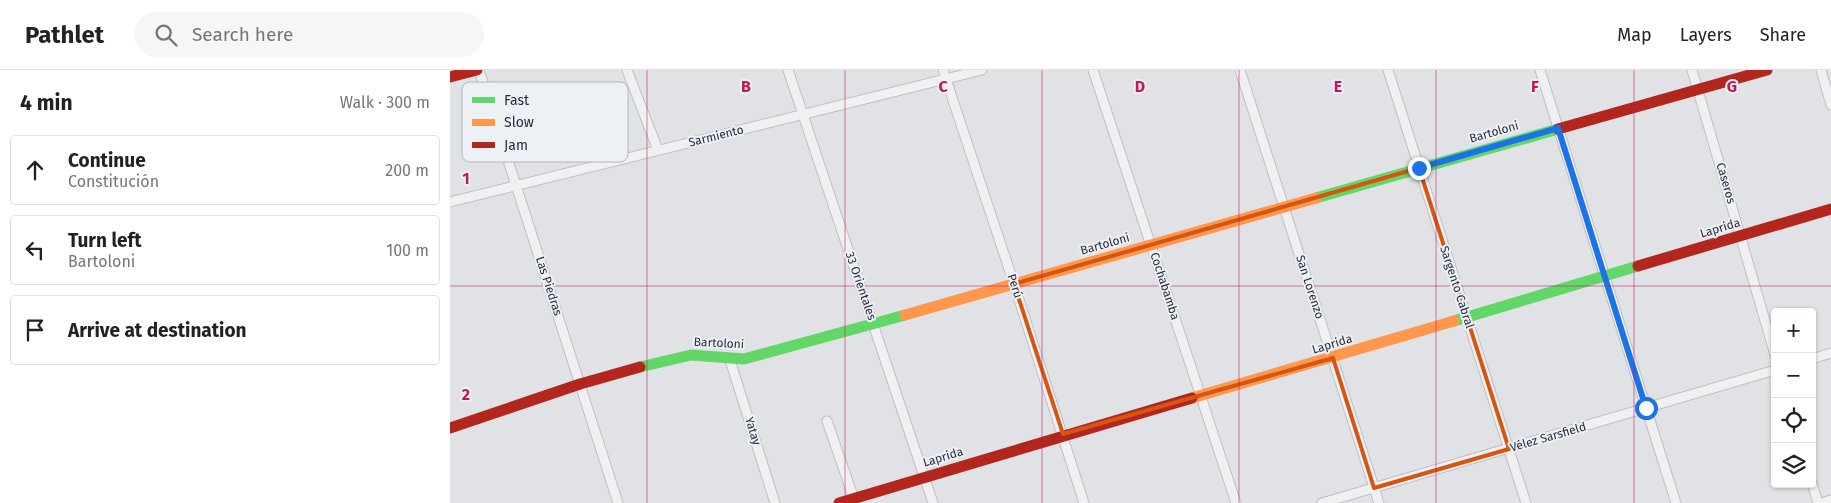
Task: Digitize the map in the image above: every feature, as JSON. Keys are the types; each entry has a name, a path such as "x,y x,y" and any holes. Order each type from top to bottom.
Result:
{"street":[{"path":"450,77 478,70"},
{"name":"Las Piedras","path":"478,70 482,82"},
{"path":"627,70 658,150"},
{"name":"33 Orientales","path":"788,70 933,503"},
{"name":"Sarmiento","path":"628,157 803,114 944,74 982,70"},
{"name":"Cochabamba","path":"1093,70 1236,503"},
{"name":"San Lorenzo","path":"1240,70 1379,503"},
{"name":"Sargento Cabral","path":"1388,70 1526,503"},
{"path":"1540,70 1676,503"},
{"name":"Caseros","path":"1692,70 1774,353"},
{"name":"Bartoloni","path":"450,428 580,384 676,357 691,354 730,360 744,359 874,324 1767,70"},
{"path":"1821,70 1831,105"},
{"name":"Perú","path":"944,74 1084,503"},
{"name":"Las Piedras","path":"509,162 618,503"},
{"name":"Sarmiento","path":"450,202 610,162"},
{"name":"Laprida","path":"839,503 1063,434 1201,397 1831,209"},
{"path":"1816,358 1831,354"},
{"name":"Yatay","path":"730,360 775,503"},
{"name":"Vélez Sarsfield","path":"1322,503 1771,371"},
{"path":"827,421 854,499"},
{"path":"1814,488 1820,503 1831,500"}],"highlighted area":[{"path":"1419,168 1509,449 1374,488 1333,358 1063,434 1014,284"}],"traffic: fast":[{"path":"1316,198 1558,129"},
{"path":"1454,321 1638,266"},
{"path":"640,367 691,355 744,359 905,315"}],"traffic: slow":[{"path":"905,315 1316,198"},
{"path":"1192,398 1454,321"}],"traffic: jam":[{"path":"450,77 477,70"},
{"path":"1558,129 1767,70"},
{"path":"1638,266 1831,209"},
{"path":"450,428 580,384 640,367"},
{"path":"839,503 1192,398"}],"route":[{"path":"1419,168 1558,128 1646,408"}]}
